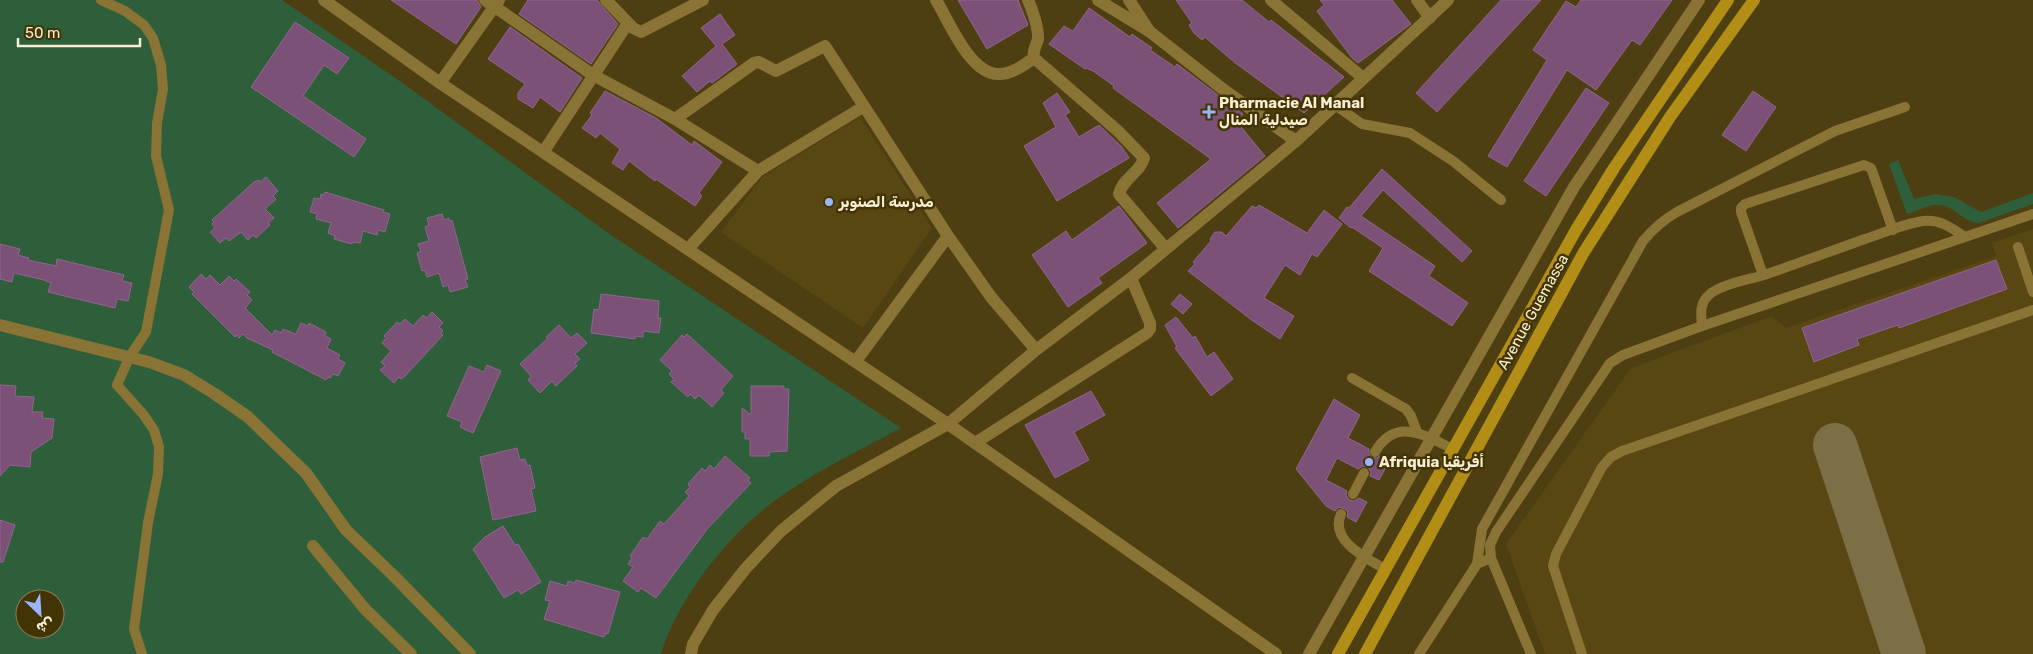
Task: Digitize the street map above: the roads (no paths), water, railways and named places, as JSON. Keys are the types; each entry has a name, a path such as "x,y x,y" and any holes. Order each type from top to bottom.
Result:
{"main road":[{"name":"Avenue Guemassa","path":"1338,654 1576,230 1609,175 1728,0"},
{"name":"Avenue Guemassa","path":"1365,654 1584,252 1670,117 1754,0"}],"street":[{"path":"324,0 440,83 544,151 948,424 1276,654"},
{"path":"606,0 628,23 641,32 704,0"},
{"path":"936,0 973,62 991,74 1000,74 1021,67 1034,58"},
{"path":"1098,0 1149,31 1238,101 1296,141"},
{"path":"1129,0 1149,31"},
{"path":"1271,0 1363,78"},
{"path":"1416,0 1430,18"},
{"path":"691,654 693,644 713,610 746,568 781,531 836,486 948,424 1036,350 1131,278 1296,141 1448,0"},
{"name":"Avenue Guemassa","path":"1309,654 1574,187 1698,0"},
{"path":"440,83 493,2 593,75 675,119 758,171"},
{"path":"1032,2 1038,37 1033,53 1034,58 1118,131 1144,158 1142,164 1120,188 1119,194 1166,249"},
{"path":"544,151 628,23"},
{"path":"675,119 754,63 760,62 776,71 825,46 948,236 991,297 1036,350"},
{"path":"688,249 758,171 863,107"},
{"path":"856,361 948,236"},
{"path":"975,443 1147,333 1150,329 1150,322 1131,278"},
{"path":"0,325 130,356 184,375 248,417 306,473 346,530 470,654"},
{"path":"313,546 365,609 411,654"}],"lane":[{"path":"101,0 125,11 144,25 153,38 161,65 163,89 156,156 168,210 146,332 130,356 117,385 143,414 154,430 159,447 158,474 148,523 134,629 142,654"},
{"path":"1335,105 1362,124 1410,133 1453,161 1501,200"},
{"path":"1418,654 1477,564 1482,529 1643,241 1650,233 1662,221 1676,212 1835,131 1905,107"},
{"path":"1763,276 1741,212 1741,208 1745,204 1864,165 1871,168 1892,230"},
{"path":"1531,654 1491,558 1490,545 1496,532 1610,364 1623,355 1702,326 2033,214"},
{"path":"1702,326 1700,312 1702,304 1711,293 1892,230 1924,221 1940,222 1950,226 1965,237"},
{"path":"2018,247 2033,292"},
{"path":"1582,654 1552,566 1556,554 1598,476 1611,457 2033,310"},
{"path":"1352,378 1406,409 1417,432"},
{"path":"1375,452 1390,437 1399,433 1417,432 1453,449"},
{"path":"1352,494 1364,472"},
{"path":"1342,514 1339,524 1342,534 1353,549 1385,569"},
{"path":"1477,564 1491,558"}],"place":[{"name":"Pharmacie Al Manal صيدلية المنال","path":"1209,112"},
{"name":"مدرسة الصنوبر","path":"829,202"},
{"name":"Afriquia أفريقيا","path":"1369,462"}]}
